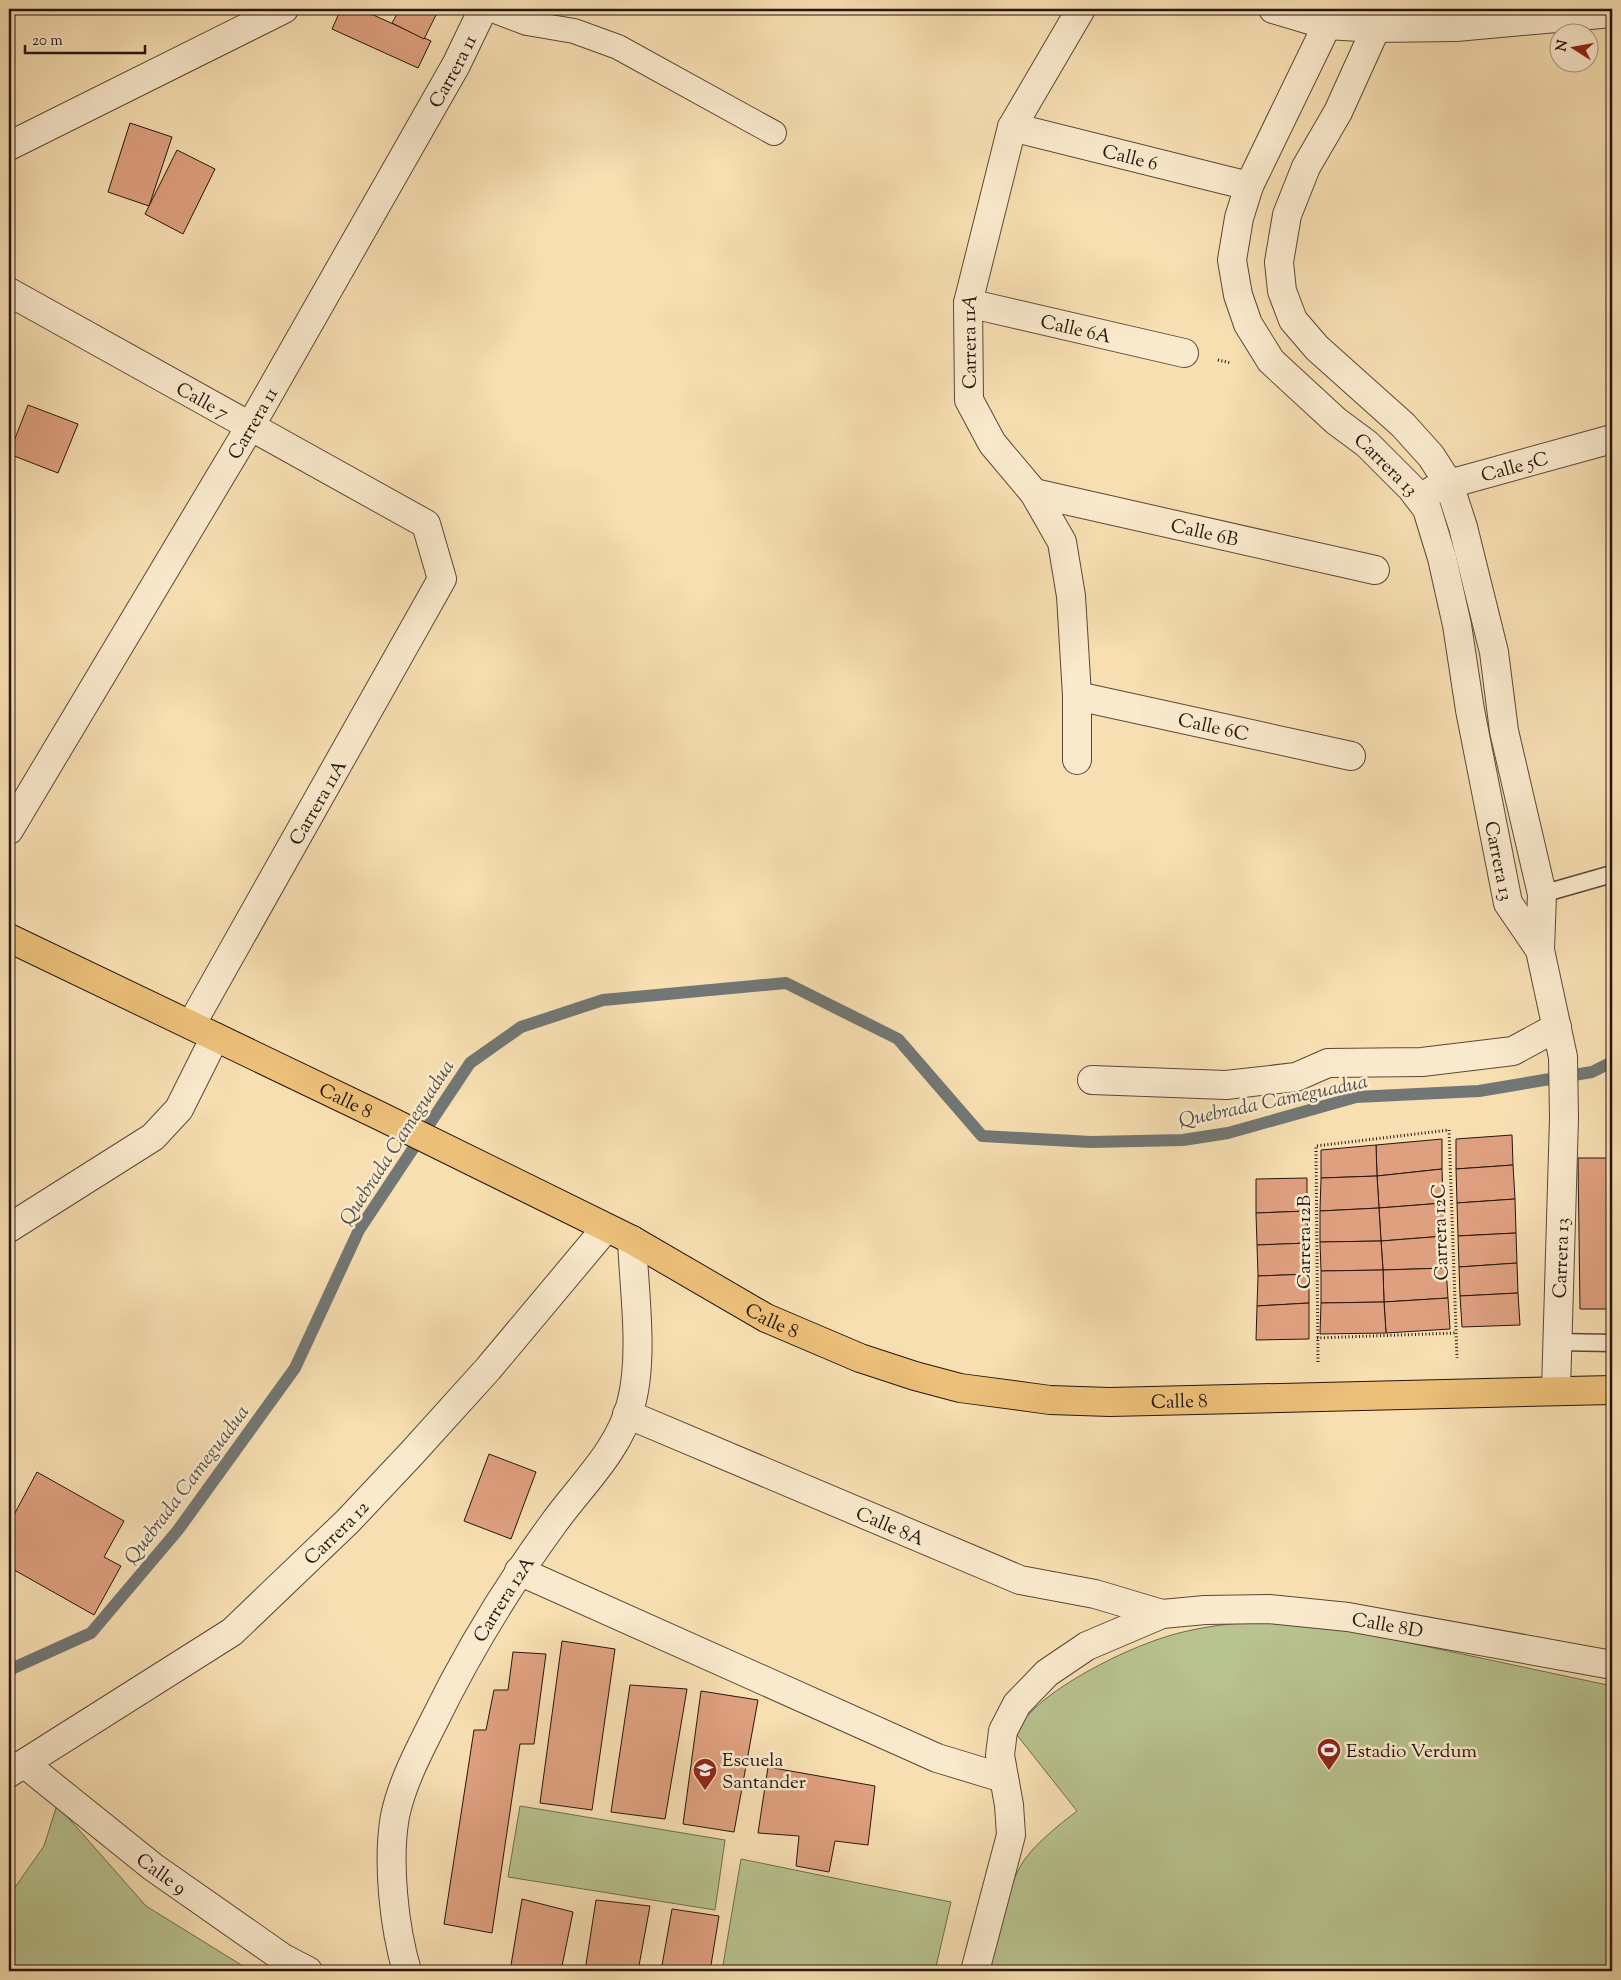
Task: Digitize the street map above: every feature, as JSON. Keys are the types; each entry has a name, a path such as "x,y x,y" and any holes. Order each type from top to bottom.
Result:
{"main road":[{"name":"Calle 8","path":"9,938 378,1115 632,1240 766,1318 860,1358 916,1376 960,1388 1005,1395 1110,1402 1612,1390"}],"street":[{"path":"9,146 284,9"},
{"name":"Carrera 11","path":"9,830 251,425 456,65 483,9"},
{"path":"490,9 527,23 574,31 618,47 774,133"},
{"name":"Carrera 11A","path":"1077,760 1078,696 1071,596 1062,542 1034,493 992,443 969,400 968,303 1012,127 1081,9"},
{"path":"1273,9 1327,25 1376,28 1456,27 1612,14"},
{"name":"Carrera 13","path":"1327,25 1249,186 1238,218 1232,260 1238,295 1248,324 1271,361 1336,421 1368,444 1392,467 1427,509 1442,558 1457,625 1470,710 1508,903 1540,950"},
{"name":"Carrera 13","path":"1376,28 1338,112 1306,167 1287,215 1279,262 1282,291 1293,320 1311,341 1403,425 1431,456 1449,484 1463,526 1494,652 1504,731 1542,894 1540,950 1564,1057 1556,1390"},
{"name":"Calle 6","path":"1012,127 1249,186"},
{"name":"Calle 7","path":"9,292 426,524 442,579"},
{"name":"Calle 6A","path":"968,303 1184,353"},
{"name":"Calle 5C","path":"1418,497 1449,484 1612,439"},
{"name":"Calle 6B","path":"1034,493 1375,570"},
{"name":"Carrera 11A","path":"191,1025 442,579"},
{"name":"Calle 6C","path":"1078,696 1351,756"},
{"path":"1092,1080 1226,1086 1296,1077 1328,1063 1422,1062 1513,1050 1557,1027"},
{"path":"9,1228 153,1137 179,1109 215,1036"},
{"name":"Carrera 12","path":"17,1769 171,1672 240,1625 347,1522 412,1453 488,1369 606,1228"},
{"name":"Carrera 12A","path":"407,1971 402,1954 395,1906 392,1862 395,1816 410,1769 456,1676 519,1571 564,1508 598,1467 618,1436 627,1414 637,1374 632,1240"},
{"name":"Calle 8A","path":"627,1414 1020,1580 1095,1594 1162,1614"},
{"path":"519,1571 937,1758 1003,1778"},
{"name":"Calle 8D","path":"1162,1614 1205,1610 1268,1609 1348,1617 1612,1665"},
{"path":"975,1971 1011,1835 1009,1805 1000,1755 1003,1731 1017,1704 1047,1674 1086,1646 1162,1614"},
{"name":"Calle 9","path":"17,1769 283,1958 308,1971"}],"lane":[{"path":"1542,894 1612,874"},
{"path":"1557,1342 1612,1343"}],"path":[{"name":"Carrera 12B","path":"1317,1338 1316,1146 1449,1130"},
{"name":"Carrera 12C","path":"1317,1338 1456,1333 1449,1130"}],"green space":[{"name":"Estadio Verdum","path":"1274,1621 1326,1625 1612,1686 1612,1971 987,1971 1009,1890 1021,1865 1039,1843 1077,1811 1013,1730 1039,1704 1057,1690 1110,1660 1148,1643 1194,1630 1228,1624"},
{"path":"57,1805 146,1906 251,1971 25,1971 9,1965 9,1896 44,1846"},
{"path":"520,1806 725,1840 715,1910 508,1877"},
{"path":"741,1859 951,1902 935,1971 722,1971"}],"building":[{"path":"341,9 360,9 431,41 418,68 332,29"},
{"path":"400,9 439,9 424,39 392,23"},
{"path":"130,123 172,137 149,206 108,192"},
{"path":"177,150 215,169 183,234 145,214"},
{"path":"28,405 78,424 58,473 9,454"},
{"path":"1512,1135 1513,1165 1456,1169 1456,1139"},
{"path":"1442,1139 1442,1169 1377,1176 1376,1145"},
{"path":"1376,1145 1377,1176 1321,1178 1321,1150"},
{"path":"1578,1158 1612,1158 1612,1309 1580,1309"},
{"path":"1513,1165 1515,1199 1457,1203 1456,1169"},
{"path":"1442,1169 1443,1203 1379,1208 1377,1176"},
{"path":"1377,1176 1379,1208 1320,1211 1321,1178"},
{"path":"1307,1178 1307,1211 1256,1213 1256,1179"},
{"path":"1515,1199 1516,1233 1458,1236 1457,1203"},
{"path":"1443,1203 1445,1236 1381,1241 1379,1208"},
{"path":"1379,1208 1381,1241 1320,1242 1320,1211"},
{"path":"1307,1211 1308,1243 1257,1245 1256,1213"},
{"path":"1516,1233 1517,1263 1459,1267 1458,1236"},
{"path":"1445,1236 1446,1268 1383,1270 1381,1241"},
{"path":"1381,1241 1383,1270 1321,1271 1320,1242"},
{"path":"1308,1243 1309,1274 1258,1276 1257,1245"},
{"path":"1517,1263 1518,1293 1460,1296 1459,1267"},
{"path":"1446,1268 1448,1298 1384,1302 1383,1270"},
{"path":"1383,1270 1384,1302 1321,1303 1321,1271"},
{"path":"1309,1274 1309,1303 1257,1306 1258,1276"},
{"path":"1518,1293 1520,1325 1462,1327 1460,1296"},
{"path":"1448,1298 1450,1329 1386,1333 1384,1302"},
{"path":"1384,1302 1386,1333 1320,1334 1321,1303"},
{"path":"1309,1303 1309,1339 1256,1340 1257,1306"},
{"path":"489,1454 536,1472 511,1539 464,1521"},
{"path":"37,1472 124,1521 104,1557 121,1566 94,1615 9,1567 9,1524"},
{"path":"562,1641 615,1649 592,1810 540,1803"},
{"path":"513,1652 546,1654 534,1744 520,1744 492,1933 444,1924 474,1730 486,1730 494,1690 508,1690"},
{"path":"630,1685 687,1689 665,1819 611,1812"},
{"path":"701,1691 758,1700 734,1832 683,1824"},
{"path":"768,1767 875,1786 868,1845 835,1841 829,1872 796,1866 799,1836 758,1833"},
{"path":"522,1899 573,1912 561,1971 510,1971"},
{"path":"596,1900 650,1906 638,1971 585,1971"},
{"path":"672,1909 719,1916 710,1971 661,1971"}],"waterway":[{"name":"Quebrada Cameguadua","path":"9,1670 91,1633 178,1530 295,1368 359,1230 470,1063 521,1027 603,1000 786,983 898,1039 982,1136 1091,1142 1183,1140 1228,1133 1356,1097 1479,1091 1592,1072 1612,1062"}],"place":[{"name":"Estadio Verdum","path":"1329,1771"},
{"name":"Escuela Santander","path":"705,1791"}]}
